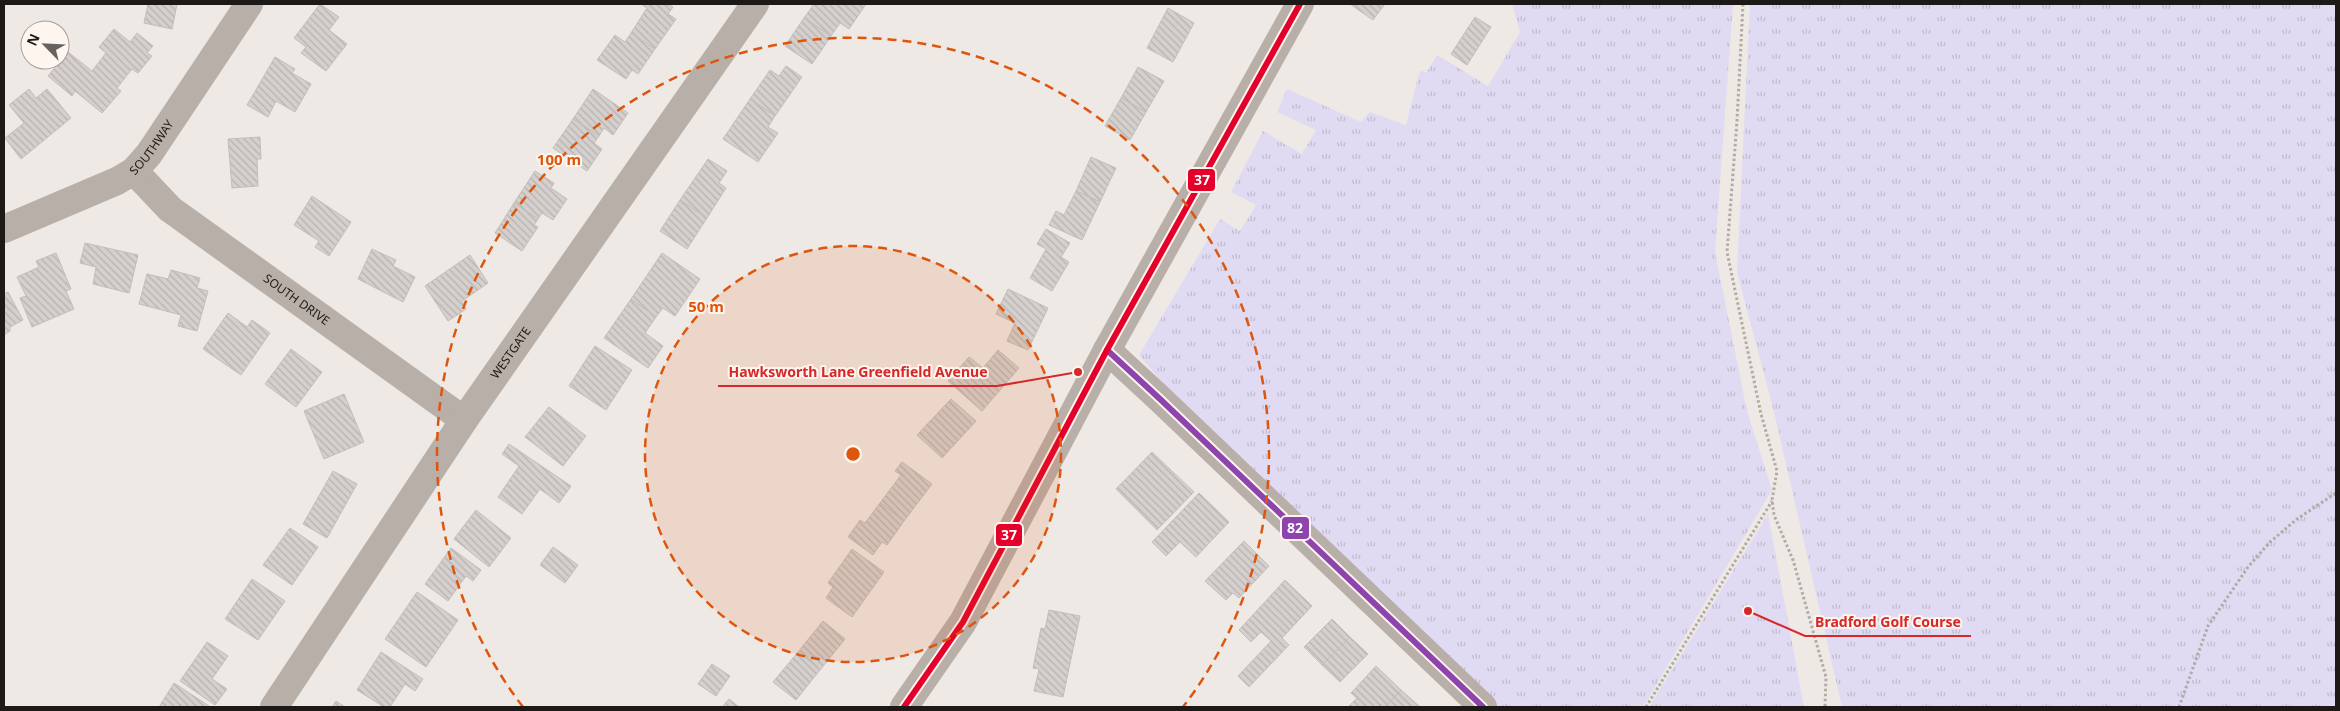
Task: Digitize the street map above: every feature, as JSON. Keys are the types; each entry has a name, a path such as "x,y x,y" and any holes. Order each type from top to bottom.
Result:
{"street":[{"name":"SOUTHWAY","path":"4,229 117,181 134,170 149,154 249,4"},
{"name":"WESTGATE","path":"274,707 464,420 756,4"},
{"path":"904,707 963,622 1107,350 1300,4"},
{"name":"SOUTH DRIVE","path":"134,170 170,209 464,420"},
{"path":"1107,350 1160,398 1483,707"}],"path":[{"path":"1743,4 1737,121 1727,252 1761,414 1777,471 1772,500 1774,515 1793,560 1826,677 1826,707"},
{"path":"2179,707 2208,626 2248,568 2270,542 2296,519 2336,493"},
{"path":"1646,707 1772,500"}],"green space":[{"path":"1512,4 1733,4 1715,252 1747,411 1772,490 1643,707 1495,707 1171,393 1139,355 1220,219 1240,231 1256,205 1231,192 1263,131 1302,154 1316,130 1277,112 1287,89 1361,122 1370,112 1406,125 1421,70 1426,73 1437,55 1488,86 1520,32"},
{"path":"1750,4 2336,4 2336,707 1842,707 1774,412 1737,272"},
{"path":"1768,514 1804,707 1649,707"}],"building":[{"path":"148,4 177,4 172,29 144,23"},
{"path":"320,4 339,17 329,30 347,44 326,71 301,53 306,47 294,38"},
{"path":"641,4 667,4 673,7 668,14 676,19 655,49 631,33 647,8"},
{"path":"814,4 866,4 849,29 840,23 831,36 804,18"},
{"path":"1350,4 1385,4 1373,20"},
{"path":"1168,8 1194,23 1173,62 1147,48"},
{"path":"1475,17 1491,27 1467,65 1451,54"},
{"path":"804,18 831,36 812,64 785,46"},
{"path":"114,29 130,42 137,33 153,46 147,53 152,56 138,73 132,69 117,88 121,91 102,113 75,91 72,96 48,76 53,70 70,70 70,54 92,71 106,53 99,47"},
{"path":"631,33 655,49 638,74 632,70 626,79 597,60 615,35 625,42"},
{"path":"275,57 295,69 292,73 311,84 295,112 276,101 268,117 247,105"},
{"path":"786,66 802,77 775,116 750,99 770,70 779,76"},
{"path":"1138,67 1164,81 1146,112 1121,98"},
{"path":"29,89 36,98 47,89 71,118 21,159 5,138 24,123 9,105"},
{"path":"593,89 628,113 613,135 604,128 599,136 573,119"},
{"path":"1121,98 1146,112 1130,140 1105,126"},
{"path":"750,99 775,116 768,127 778,133 758,162 723,139"},
{"path":"573,119 599,136 594,143 602,149 587,171 553,148"},
{"path":"260,137 261,159 257,159 258,186 232,188 228,139"},
{"path":"1091,157 1116,168 1100,202 1076,191"},
{"path":"708,159 727,171 719,183 726,188 707,218 680,200"},
{"path":"535,171 554,183 551,188 567,199 553,220 542,213 538,219 514,203"},
{"path":"1076,191 1100,202 1082,240 1049,225 1056,211 1064,215"},
{"path":"312,196 351,222 329,256 315,247 319,241 294,225"},
{"path":"680,200 707,218 687,249 660,231"},
{"path":"514,203 538,219 534,225 538,227 522,251 495,233"},
{"path":"1046,229 1070,243 1061,257 1069,262 1052,291 1030,278 1046,249 1037,244"},
{"path":"85,243 138,255 129,293 93,284 96,267 80,263"},
{"path":"372,249 396,260 393,266 415,277 403,302 358,279"},
{"path":"56,253 71,289 66,291 74,309 32,327 20,298 26,296 17,277 39,267 36,261"},
{"path":"662,253 700,279 675,316 663,308 656,317 631,299"},
{"path":"470,255 488,283 462,301 466,309 448,321 425,286"},
{"path":"171,270 200,278 197,288 208,291 197,331 178,326 181,315 139,304 147,274 168,279"},
{"path":"1008,289 1048,308 1028,350 1007,341 1015,323 996,314"},
{"path":"8,292 23,320 10,327 10,331 4,335 4,294"},
{"path":"631,299 656,317 645,333 663,346 648,368 604,338"},
{"path":"228,313 247,327 252,320 270,333 241,375 203,349"},
{"path":"595,346 632,370 606,410 569,386"},
{"path":"291,349 322,372 296,407 265,384"},
{"path":"998,350 1019,368 982,411 948,381 969,357 983,368"},
{"path":"344,394 364,442 324,459 304,411"},
{"path":"951,399 976,421 942,458 917,435"},
{"path":"549,407 586,436 563,466 525,437"},
{"path":"509,444 571,486 559,503 540,489 522,514 498,497 519,466 502,454"},
{"path":"1152,452 1194,492 1157,530 1116,489"},
{"path":"902,462 932,484 904,521 880,503 901,475 895,471"},
{"path":"333,471 357,484 327,538 303,524"},
{"path":"1199,493 1229,522 1196,557 1180,542 1166,556 1152,542"},
{"path":"880,503 904,521 887,545 882,542 873,555 848,537 860,520 865,523"},
{"path":"476,510 511,538 489,567 454,539"},
{"path":"290,528 318,547 292,585 263,565"},
{"path":"1244,541 1269,566 1239,598 1233,593 1226,600 1205,581"},
{"path":"553,547 578,565 565,583 540,565"},
{"path":"451,548 481,570 473,581 466,576 448,601 425,584"},
{"path":"852,549 884,572 852,617 826,598 833,587 828,583"},
{"path":"252,579 285,601 258,640 225,619"},
{"path":"1285,580 1312,606 1282,638 1289,645 1249,687 1238,676 1271,641 1261,632 1251,642 1239,630"},
{"path":"417,592 458,620 426,667 385,639"},
{"path":"1049,610 1080,616 1063,697 1034,691 1039,669 1033,668 1041,628 1045,629"},
{"path":"1332,619 1350,637 1322,665 1304,647"},
{"path":"823,621 845,639 820,670 798,652"},
{"path":"1350,637 1368,654 1340,682 1322,665"},
{"path":"207,642 228,656 212,679 227,689 215,705 180,681"},
{"path":"381,652 423,679 415,691 405,684 390,707 384,707 357,690"},
{"path":"798,652 820,670 796,700 773,682"},
{"path":"712,664 730,676 716,696 698,684"},
{"path":"1376,666 1401,690 1385,707 1348,707 1357,698 1351,693"},
{"path":"174,683 209,706 159,707"},
{"path":"1401,690 1420,707 1385,707"},
{"path":"729,699 739,707 722,707"},
{"path":"336,701 345,707 332,707"}],"transit line":[{"name":"37","path":"904,707 963,622 1107,350 1300,4"},
{"name":"82","path":"1107,350 1483,707"}],"place":[{"name":"Hawksworth Lane Greenfield Avenue","path":"1078,372"},
{"name":"Bradford Golf Course","path":"1748,611"}]}
